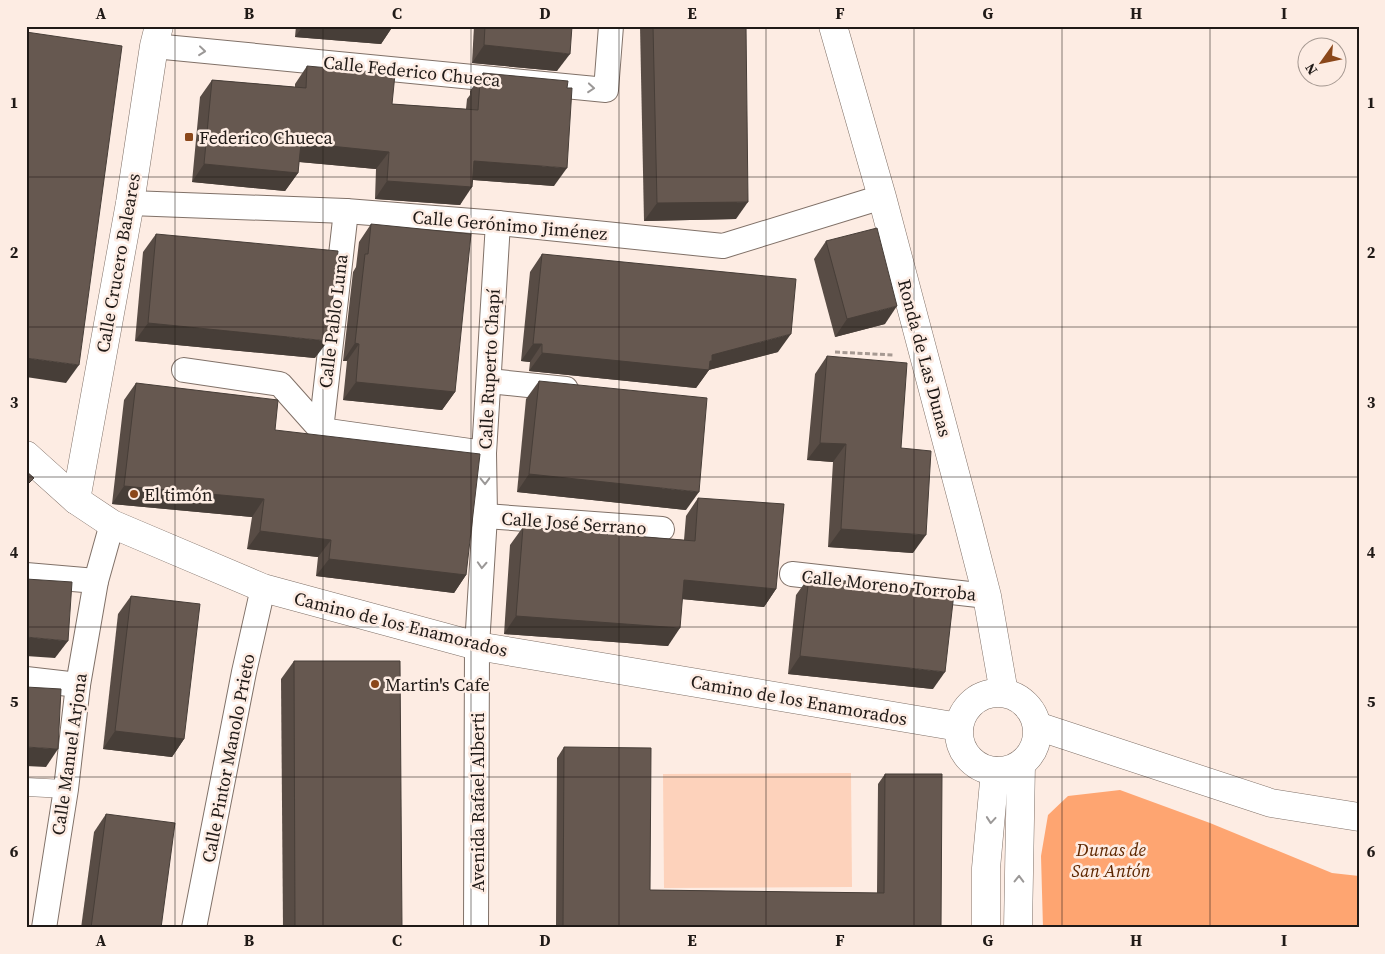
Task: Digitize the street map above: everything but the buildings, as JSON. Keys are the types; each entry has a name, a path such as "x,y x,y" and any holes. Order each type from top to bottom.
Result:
{"street":[{"name":"Calle Federico Chueca","path":"156,36 606,90 610,26"},
{"name":"Ronda de Las Dunas","path":"833,26 882,197 986,596 1004,693"},
{"name":"Calle Crucero Baleares","path":"76,500 130,203 156,36"},
{"name":"Calle Gerónimo Jiménez","path":"130,203 346,211 498,223 724,246 882,197"},
{"name":"Calle Pablo Luna","path":"320,430 346,211"},
{"name":"Calle Ruperto Chapí","path":"477,646 485,516 484,453 498,223"},
{"path":"184,370 280,384 320,430 484,453"},
{"path":"488,381 587,391"},
{"name":"Camino de los Enamorados","path":"26,455 76,500 112,524 263,588 477,646 959,727"},
{"name":"Calle José Serrano","path":"485,516 662,529"},
{"name":"Calle Manuel Arjona","path":"44,928 66,789 78,685 96,582 112,524"},
{"name":"Calle Moreno Torroba","path":"792,574 986,596"},
{"path":"26,575 96,582"},
{"name":"Calle Pintor Manolo Prieto","path":"194,928 244,672 263,588"},
{"name":"Avenida Rafael Alberti","path":"476,928 477,646"},
{"path":"26,679 78,685"},
{"path":"992,693 1004,693 1016,697 1026,704 1033,714 1037,726 1037,737 1029,756 1022,764 1009,769 995,771 983,768 965,752 960,740 959,727 962,715 970,704 980,697 992,693"},
{"path":"1037,726 1271,803 1359,817"},
{"path":"1018,928 1022,764"},
{"path":"986,928 986,868 995,771"},
{"path":"26,787 66,789"}],"path":[{"path":"835,352 890,355 923,353"}],"shaded area":[{"path":"851,773 852,887 664,888 663,774"}],"green space":[{"name":"Dunas de San Antón","path":"1120,790 1210,823 1332,873 1359,876 1359,928 1043,928 1041,856 1048,815 1068,796"}],"place":[{"name":"Federico Chueca","path":"189,137"},
{"name":"El timón","path":"134,494"},
{"name":"Martin's Cafe","path":"375,684"}]}
